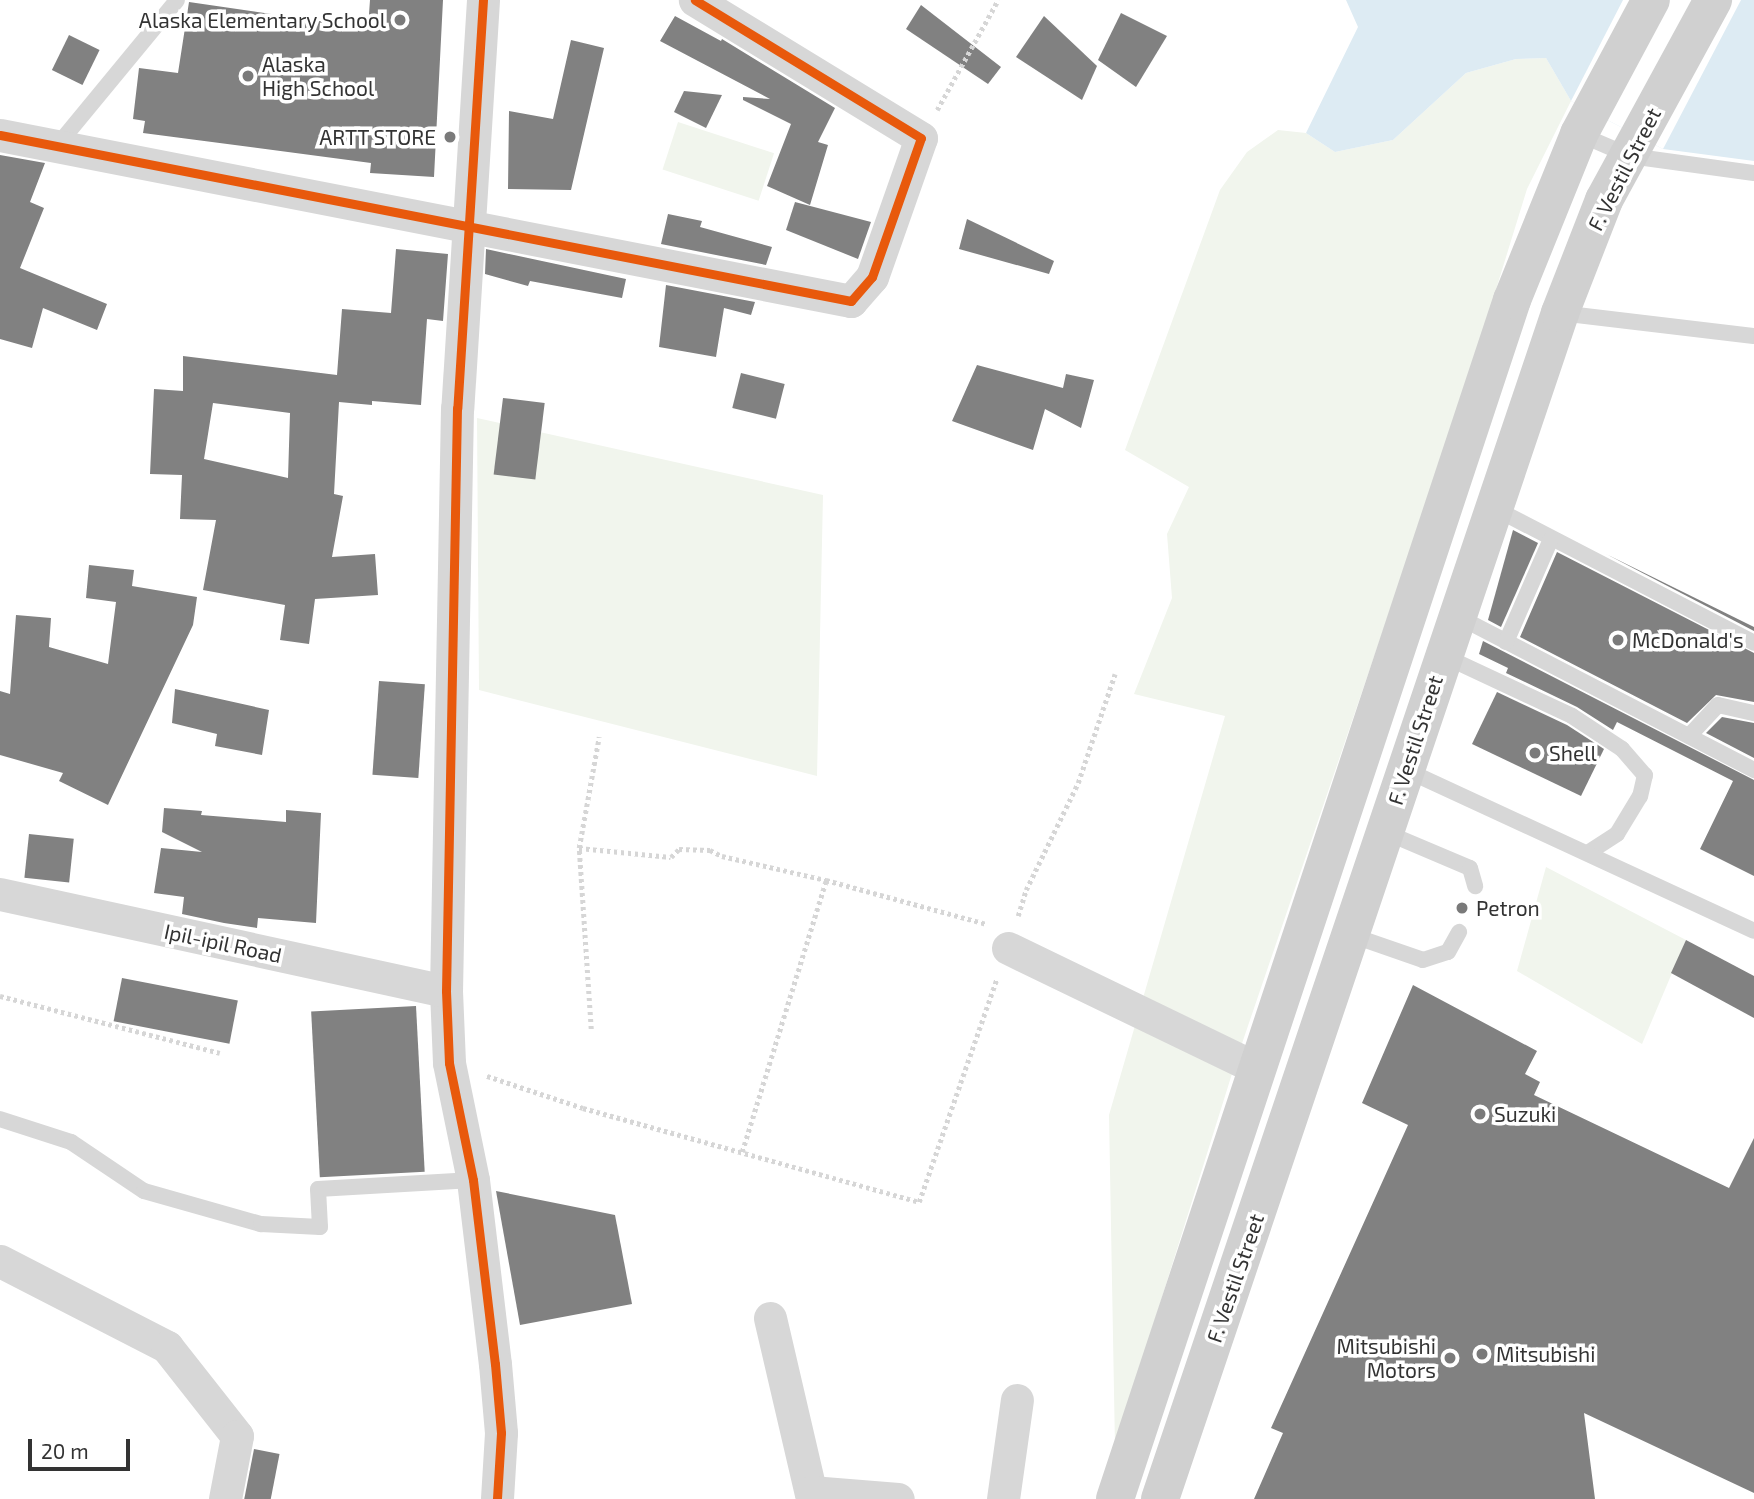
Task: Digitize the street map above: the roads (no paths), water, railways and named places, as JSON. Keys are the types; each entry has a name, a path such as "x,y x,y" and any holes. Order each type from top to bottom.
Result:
{"main road":[{"name":"F. Vestil Street","path":"1115,1499 1512,300 1585,123 1651,0"},
{"name":"F. Vestil Street","path":"1160,1499 1492,507 1560,313 1604,200 1713,0"}],"street":[{"path":"483,0 466,228 457,408 446,991 449,1063 473,1180 501,1433 497,1499"},
{"path":"0,135 851,301 872,277 921,138 695,0"},
{"name":"Ipil-ipil Road","path":"0,894 446,991"},
{"path":"1004,938 1258,1069"},
{"path":"0,1261 167,1348 237,1436 225,1499"},
{"path":"771,1318 812,1496 898,1499"},
{"path":"1003,1499 1017,1400"}],"lane":[{"path":"57,147 177,0"},
{"path":"1585,123 1635,147 1754,173"},
{"path":"1560,313 1754,336"},
{"path":"1492,507 1754,643"},
{"path":"1506,642 1551,539"},
{"path":"1457,616 1754,769"},
{"path":"1443,656 1573,716 1622,749 1644,775 1640,796 1617,834 1588,853"},
{"path":"1689,736 1718,705 1754,713"},
{"path":"1406,770 1754,931"},
{"path":"1385,832 1470,868 1475,886"},
{"path":"1350,935 1423,960 1448,952 1459,932"},
{"path":"0,1119 71,1142 144,1191 261,1224 320,1227 318,1189 473,1180"}],"place":[{"name":"Alaska Elementary School","path":"400,20"},
{"name":"Alaska High School","path":"248,76"},
{"name":"ARTT STORE","path":"450,137"},
{"name":"McDonald's","path":"1618,640"},
{"name":"Shell","path":"1535,753"},
{"name":"Petron","path":"1462,908"},
{"name":"Suzuki","path":"1480,1114"},
{"name":"Mitsubishi","path":"1482,1354"},
{"name":"Mitsubishi Motors","path":"1450,1358"}]}
